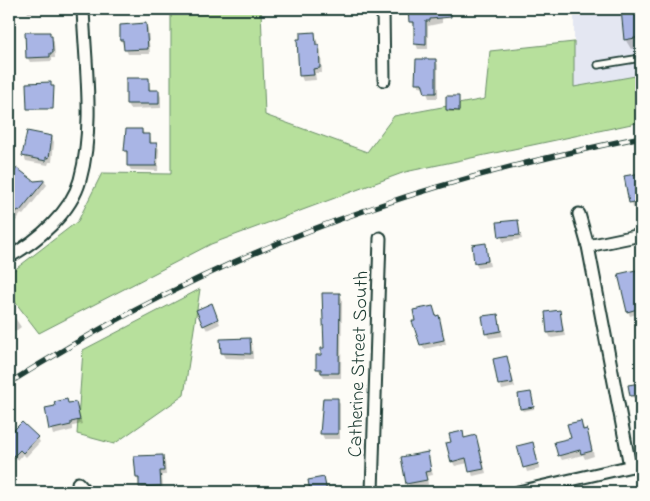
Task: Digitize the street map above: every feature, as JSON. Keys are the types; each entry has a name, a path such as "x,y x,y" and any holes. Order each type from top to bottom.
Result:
{"street":[{"path":"9,257 52,225 80,182 88,122 83,9"},
{"path":"383,9 384,80"},
{"path":"579,214 588,246 630,466"},
{"path":"588,246 641,235"},
{"name":"Catherine Street South","path":"372,492 380,238"},
{"path":"518,492 641,464"}],"lane":[{"path":"598,65 641,58"}],"shaded area":[{"path":"574,9 641,9 641,75 574,87"}],"green space":[{"path":"171,10 261,10 265,115 367,152 394,116 485,99 490,51 574,42 574,87 641,75 641,122 405,172 211,244 39,333 9,294 9,274 78,221 102,173 171,174"},
{"path":"200,289 184,395 114,444 77,434 83,350"}],"building":[{"path":"408,9 451,9 451,17 426,21 426,45 414,44 414,22 409,22"},
{"path":"621,9 641,9 641,37 624,40"},
{"path":"146,23 148,49 124,50 123,40 120,40 120,25"},
{"path":"25,32 50,32 53,53 50,53 50,57 26,58"},
{"path":"315,32 316,45 319,45 320,68 313,69 314,75 299,76 297,39 300,39 300,33"},
{"path":"416,59 436,59 436,93 425,93 422,83 415,83"},
{"path":"126,78 149,78 149,90 159,90 159,104 126,104"},
{"path":"51,82 51,86 54,86 53,109 27,109 26,83"},
{"path":"446,96 459,96 459,111 446,110"},
{"path":"126,129 142,129 142,134 150,134 150,143 157,143 156,166 127,166 127,151 124,151"},
{"path":"27,131 52,136 49,158 46,157 46,161 22,156"},
{"path":"17,168 34,181 45,180 20,211 18,210 9,221 9,179"},
{"path":"641,173 641,201 629,203 624,176"},
{"path":"518,220 520,235 499,237 497,222"},
{"path":"486,243 488,261 474,263 472,245"},
{"path":"636,270 639,282 641,281 641,308 627,312 618,274"},
{"path":"322,293 340,293 339,373 321,373 321,369 316,369 316,355 321,355 321,348 324,348"},
{"path":"212,303 218,319 203,326 196,310"},
{"path":"433,306 436,316 439,315 444,340 420,345 412,321 415,321 413,310"},
{"path":"560,310 563,331 547,333 545,312"},
{"path":"498,314 501,331 485,334 482,316"},
{"path":"250,338 251,354 221,353 220,339"},
{"path":"507,356 513,383 498,385 493,359"},
{"path":"640,383 641,395 630,396 628,385"},
{"path":"531,392 534,407 520,409 518,394"},
{"path":"323,398 338,398 338,434 320,434"},
{"path":"67,399 68,403 76,402 80,420 71,422 71,425 49,430 45,408 55,406 54,402"},
{"path":"581,421 583,430 587,429 592,451 581,454 580,450 558,456 554,442 571,438 567,424"},
{"path":"22,422 38,437 23,453 20,450 14,456 9,451 9,424 14,430"},
{"path":"463,431 464,438 476,435 484,469 469,472 466,458 451,462 446,443 451,442 449,434"},
{"path":"533,442 538,464 523,468 517,446"},
{"path":"428,452 431,471 425,472 427,480 406,484 401,457"},
{"path":"163,455 164,471 160,471 161,486 139,487 139,478 136,478 134,456"},
{"path":"324,477 327,492 310,492 308,480"}],"railway":[{"path":"9,383 141,307 233,263 327,224 408,196 474,177 641,137"}]}
